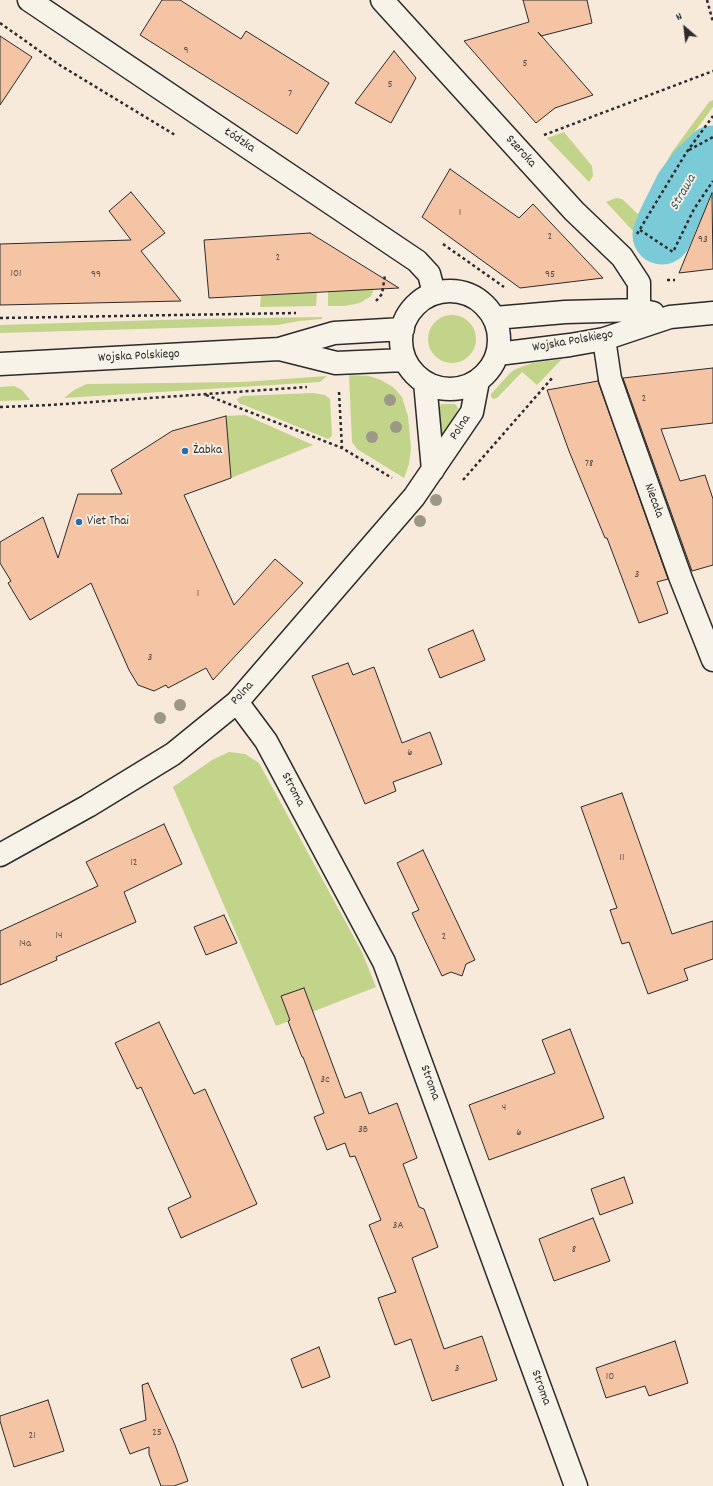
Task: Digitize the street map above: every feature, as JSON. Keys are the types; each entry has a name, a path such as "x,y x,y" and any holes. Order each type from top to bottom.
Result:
{"street":[{"name":"Łódzka","path":"29,0 417,261 429,274 434,293"},
{"name":"Szeroka","path":"382,0 574,211 622,257 639,283 639,310"},
{"path":"448,291 462,292 476,298 487,307 495,318 500,335 498,354 494,364 478,381 466,387 452,390 437,388 425,382 413,372 405,360 401,345 403,329 407,317 414,307 423,299 434,293 448,291"},
{"name":"Wojska Polskiego","path":"495,318 565,312 639,310 670,317"},
{"name":"Wojska Polskiego","path":"498,354 604,339 670,317 713,313"},
{"name":"Wojska Polskiego","path":"0,364 279,349 334,334 403,329"},
{"name":"Niecała","path":"604,339 610,379 621,412 681,579 713,660"},
{"name":"Wojska Polskiego","path":"279,349 336,363 405,360"},
{"name":"Polna","path":"0,855 88,806 173,754 237,702 414,497 472,412 478,381"},
{"name":"Polna","path":"425,382 433,470"},
{"name":"Stroma","path":"237,702 266,741 384,962 576,1486"}],"path":[{"path":"707,0 713,22"},
{"path":"538,137 713,71"},
{"path":"635,237 687,151 713,116"},
{"path":"687,151 713,137"},
{"path":"640,230 673,252 694,209 713,181"},
{"path":"441,243 504,288"},
{"path":"372,304 378,300 382,294 385,279 384,271"},
{"path":"0,318 301,312"},
{"path":"459,484 552,377 557,374"},
{"path":"338,385 342,448"},
{"path":"0,407 50,405 315,386"},
{"path":"204,394 342,448 394,479"}],"green space":[{"path":"713,100 713,107 678,154 633,231 606,202 616,198 622,199 638,214 672,152 709,102"},
{"path":"564,132 592,166 593,176 589,182 547,138"},
{"path":"374,289 371,296 360,303 344,306 328,306 328,291"},
{"path":"317,292 316,306 260,307 261,295"},
{"path":"447,315 457,315 469,322 476,334 476,344 469,356 457,363 447,363 439,359 432,352 428,344 428,334 432,326 439,319"},
{"path":"322,317 322,319 278,325 0,333 0,325"},
{"path":"562,359 537,385 522,372 497,398 493,399 491,396 491,394 511,372 516,369 532,363"},
{"path":"349,375 369,376 381,380 393,387 402,397 408,416 411,448 409,464 404,478 357,449 352,442"},
{"path":"327,376 320,382 64,398 74,390 87,384 243,382"},
{"path":"14,386 22,390 30,400 0,401 0,387"},
{"path":"313,393 325,395 330,399 332,435 328,439 239,403 237,399 242,396"},
{"path":"442,404 455,404 458,408 444,452 438,424 438,407"},
{"path":"245,415 313,445 231,478 226,416"},
{"path":"229,752 245,754 259,763 362,952 376,987 276,1026 173,787 212,760"}],"building":[{"path":"162,0 180,0 241,39 246,31 329,83 297,134 140,35"},
{"path":"523,0 587,0 592,23 541,36 593,95 555,108 536,123 464,41 529,22"},
{"path":"0,36 32,57 0,105"},
{"path":"394,51 416,78 391,123 355,103"},
{"path":"450,169 519,218 533,204 603,278 520,288 422,217"},
{"path":"131,192 165,233 141,251 181,301 0,305 0,244 131,240 109,211"},
{"path":"712,193 713,269 679,273"},
{"path":"310,233 399,288 209,298 204,240"},
{"path":"713,368 713,423 661,429 680,481 705,475 713,499 713,565 692,571 623,378"},
{"path":"598,381 668,579 657,582 668,613 639,623 607,538 605,538 569,451 547,390"},
{"path":"226,416 231,478 184,495 234,605 275,559 303,583 213,680 206,668 168,688 166,685 154,691 138,685 129,670 91,583 30,620 8,583 11,581 0,563 0,542 43,517 58,558 78,494 122,494 111,470 172,431"},
{"path":"473,630 485,660 440,678 428,649"},
{"path":"348,663 353,675 374,667 402,743 430,732 442,764 393,782 396,791 365,804 312,676"},
{"path":"622,793 672,934 713,921 713,959 684,969 688,980 648,994 629,942 622,944 610,910 617,908 581,807"},
{"path":"164,824 182,864 124,892 136,922 56,957 57,960 0,985 0,931 98,886 86,862"},
{"path":"423,850 475,960 466,964 462,976 451,972 442,976 412,913 419,910 397,863"},
{"path":"224,915 237,943 206,955 194,927"},
{"path":"304,988 345,1098 361,1092 369,1114 397,1103 417,1158 403,1164 419,1207 424,1209 438,1247 412,1258 444,1349 482,1336 497,1380 432,1401 411,1339 395,1345 378,1298 396,1292 369,1225 381,1220 355,1156 350,1157 345,1143 327,1150 314,1117 324,1113 288,1021 290,1020 281,996"},
{"path":"159,1022 194,1094 205,1089 257,1204 181,1238 168,1208 191,1197 141,1087 137,1089 115,1043"},
{"path":"570,1029 604,1118 489,1160 469,1105 555,1073 542,1040"},
{"path":"624,1177 633,1203 600,1215 591,1189"},
{"path":"593,1218 610,1261 554,1281 539,1239"},
{"path":"675,1341 688,1383 649,1396 645,1386 606,1398 596,1368"},
{"path":"319,1347 330,1377 302,1388 291,1359"},
{"path":"148,1383 175,1445 188,1481 174,1486 161,1486 149,1454 149,1447 130,1454 120,1429 146,1420 142,1385"},
{"path":"48,1400 64,1451 14,1467 0,1421 0,1416"}],"waterway":[{"name":"Strawa","path":"662,235 684,188 698,169 713,155"}],"place":[{"name":"Żabka","path":"185,451"},
{"name":"Viet Thai","path":"79,522"}]}
